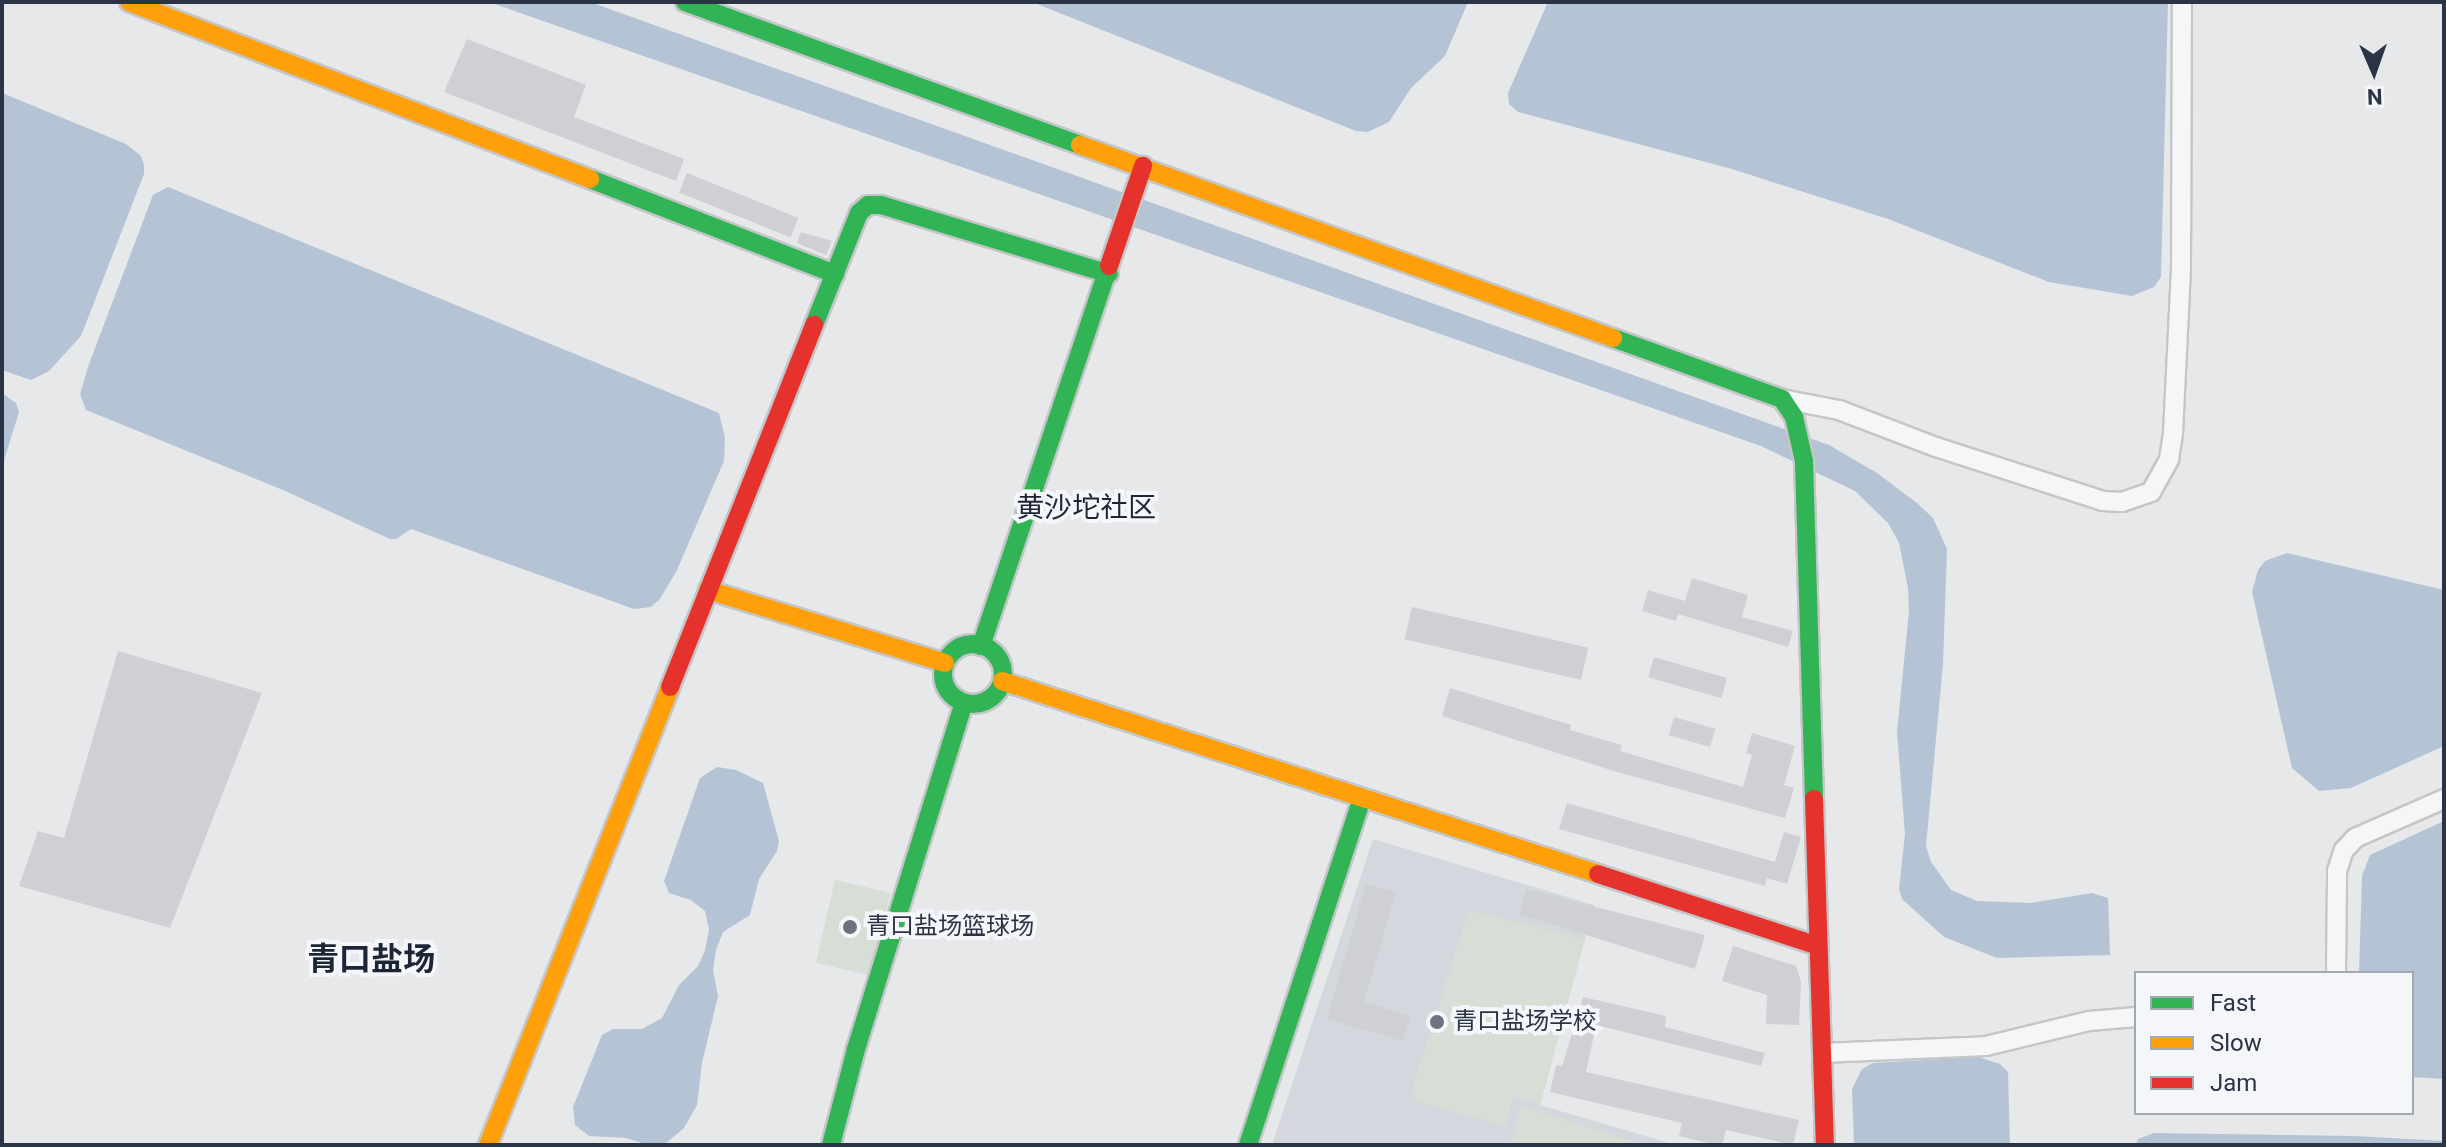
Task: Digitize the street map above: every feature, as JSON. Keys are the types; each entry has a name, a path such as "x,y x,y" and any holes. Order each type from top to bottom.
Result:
{"street":[{"path":"129,2 835,274"},
{"path":"685,2 1782,399 1839,410 1936,447 2103,501 2122,502 2151,492 2169,459 2174,418 2181,267 2182,2"},
{"path":"981,646 1143,166"},
{"path":"488,1145 859,213 868,205 881,205 1109,274"},
{"path":"1782,399 1794,417 1804,461 1825,1145"},
{"path":"708,590 945,663"},
{"path":"964,646 981,646 1001,664 1002,681 988,700 964,703 946,687 945,663 964,646"},
{"path":"1002,681 1818,946"},
{"path":"831,1145 856,1049 964,703"},
{"path":"1248,1145 1362,799"},
{"path":"2336,971 2337,871 2344,850 2355,838 2444,799"},
{"path":"1822,1053 1986,1046 2089,1021 2134,1017"}],"shaded area":[{"name":"青口盐场学校","path":"1373,839 1594,905 1540,1105 1676,1145 1272,1145"},
{"name":"青口盐场篮球场","path":"835,880 891,893 871,976 816,963"},
{"path":"1469,910 1585,939 1540,1105 1514,1097 1505,1126 1417,1102 1413,1096 1413,1085"},
{"path":"1522,1106 1645,1145 1509,1145"}],"water":[{"path":"489,2 590,2 1829,445 1877,473 1933,518 1947,549 1943,664 1926,846 1931,862 1951,890 1977,901 2030,903 2092,893 2108,898 2110,955 1997,958 1944,937 1902,899 1899,889 1905,834 1897,732 1909,611 1908,588 1899,543 1888,523 1855,491 1761,446"},
{"path":"1032,2 1468,2 1445,56 1411,88 1389,122 1368,132 1356,131"},
{"path":"1548,2 2168,2 2161,277 2154,287 2132,296 2049,282 1888,219 1732,169 1518,112 1509,104 1508,93"},
{"path":"2,93 126,144 141,156 144,165 144,174 81,336 49,371 31,380 2,370"},
{"path":"168,187 719,413 725,438 724,461 677,570 660,599 651,607 634,609 411,529 396,539 390,539 283,490 86,410 80,394 89,364 153,195"},
{"path":"2,393 16,403 19,412 2,467"},
{"path":"2287,553 2444,590 2444,746 2351,788 2319,791 2292,768 2252,592 2258,570 2265,561"},
{"path":"717,767 736,770 763,783 779,841 777,851 759,879 750,915 723,932 716,950 713,970 718,996 702,1063 697,1105 684,1128 665,1144 648,1145 626,1138 589,1136 575,1125 573,1107 602,1035 613,1029 642,1029 662,1018 679,985 698,966 705,951 709,929 705,911 691,900 669,893 664,881 700,778"},
{"path":"2444,821 2444,1079 2414,1077 2414,971 2359,971 2362,876 2370,855"},
{"path":"1978,1057 2000,1064 2008,1072 2010,1145 1854,1145 1852,1089 1862,1069 1873,1063"},
{"path":"2154,1133 2355,1136 2444,1141 2444,1145 2136,1145 2138,1139"}],"building":[{"path":"467,39 586,85 574,117 684,159 676,181 444,92"},
{"path":"687,173 798,218 790,237 679,192"},
{"path":"801,232 832,241 826,255 797,243"},
{"path":"1692,578 1748,595 1742,617 1793,631 1788,647 1678,614 1676,621 1642,611 1648,590 1685,601"},
{"path":"1412,607 1588,648 1581,680 1405,639"},
{"path":"118,651 262,693 170,928 19,886 38,831 64,838"},
{"path":"1654,657 1727,678 1721,698 1648,677"},
{"path":"1450,688 1571,725 1570,730 1622,745 1620,751 1743,787 1752,755 1746,753 1752,733 1795,746 1784,785 1794,788 1785,818 1617,772 1442,716"},
{"path":"1674,717 1715,729 1710,747 1669,735"},
{"path":"1567,803 1775,862 1784,832 1801,837 1787,884 1767,878 1765,886 1559,829"},
{"path":"1366,884 1396,892 1364,1002 1410,1016 1403,1041 1327,1019"},
{"path":"1526,889 1705,935 1695,969 1519,914"},
{"path":"1733,946 1796,966 1801,982 1799,1025 1766,1024 1767,995 1722,981"},
{"path":"1583,997 1666,1016 1665,1027 1765,1053 1761,1066 1596,1025 1586,1072 1799,1120 1793,1145 1726,1130 1722,1145 1716,1145 1679,1136 1682,1123 1550,1092 1556,1065 1562,1066"}],"traffic: fast":[{"path":"685,2 1080,145"},
{"path":"590,179 835,274"},
{"path":"814,325 859,213 868,205 881,205 1109,274"},
{"path":"981,646 1109,266"},
{"path":"1613,338 1782,399 1794,417 1804,461 1814,799"},
{"path":"973,644 994,653 1003,674 994,695 973,704 952,695 943,674 952,653 973,644"},
{"path":"831,1145 856,1049 964,703"},
{"path":"1248,1145 1362,799"}],"traffic: slow":[{"path":"129,2 590,179"},
{"path":"1080,145 1613,338"},
{"path":"708,590 945,663"},
{"path":"1002,681 1598,874"},
{"path":"488,1145 670,687"}],"traffic: jam":[{"path":"1109,266 1143,166"},
{"path":"670,687 814,325"},
{"path":"1814,799 1825,1145"},
{"path":"1598,874 1818,946"}],"place":[{"name":"青口盐场篮球场","path":"850,927"},
{"name":"青口盐场学校","path":"1437,1022"}],"district":[{"name":"黄沙坨社区","path":"1086,508"},
{"name":"青口盐场","path":"371,959"}]}
